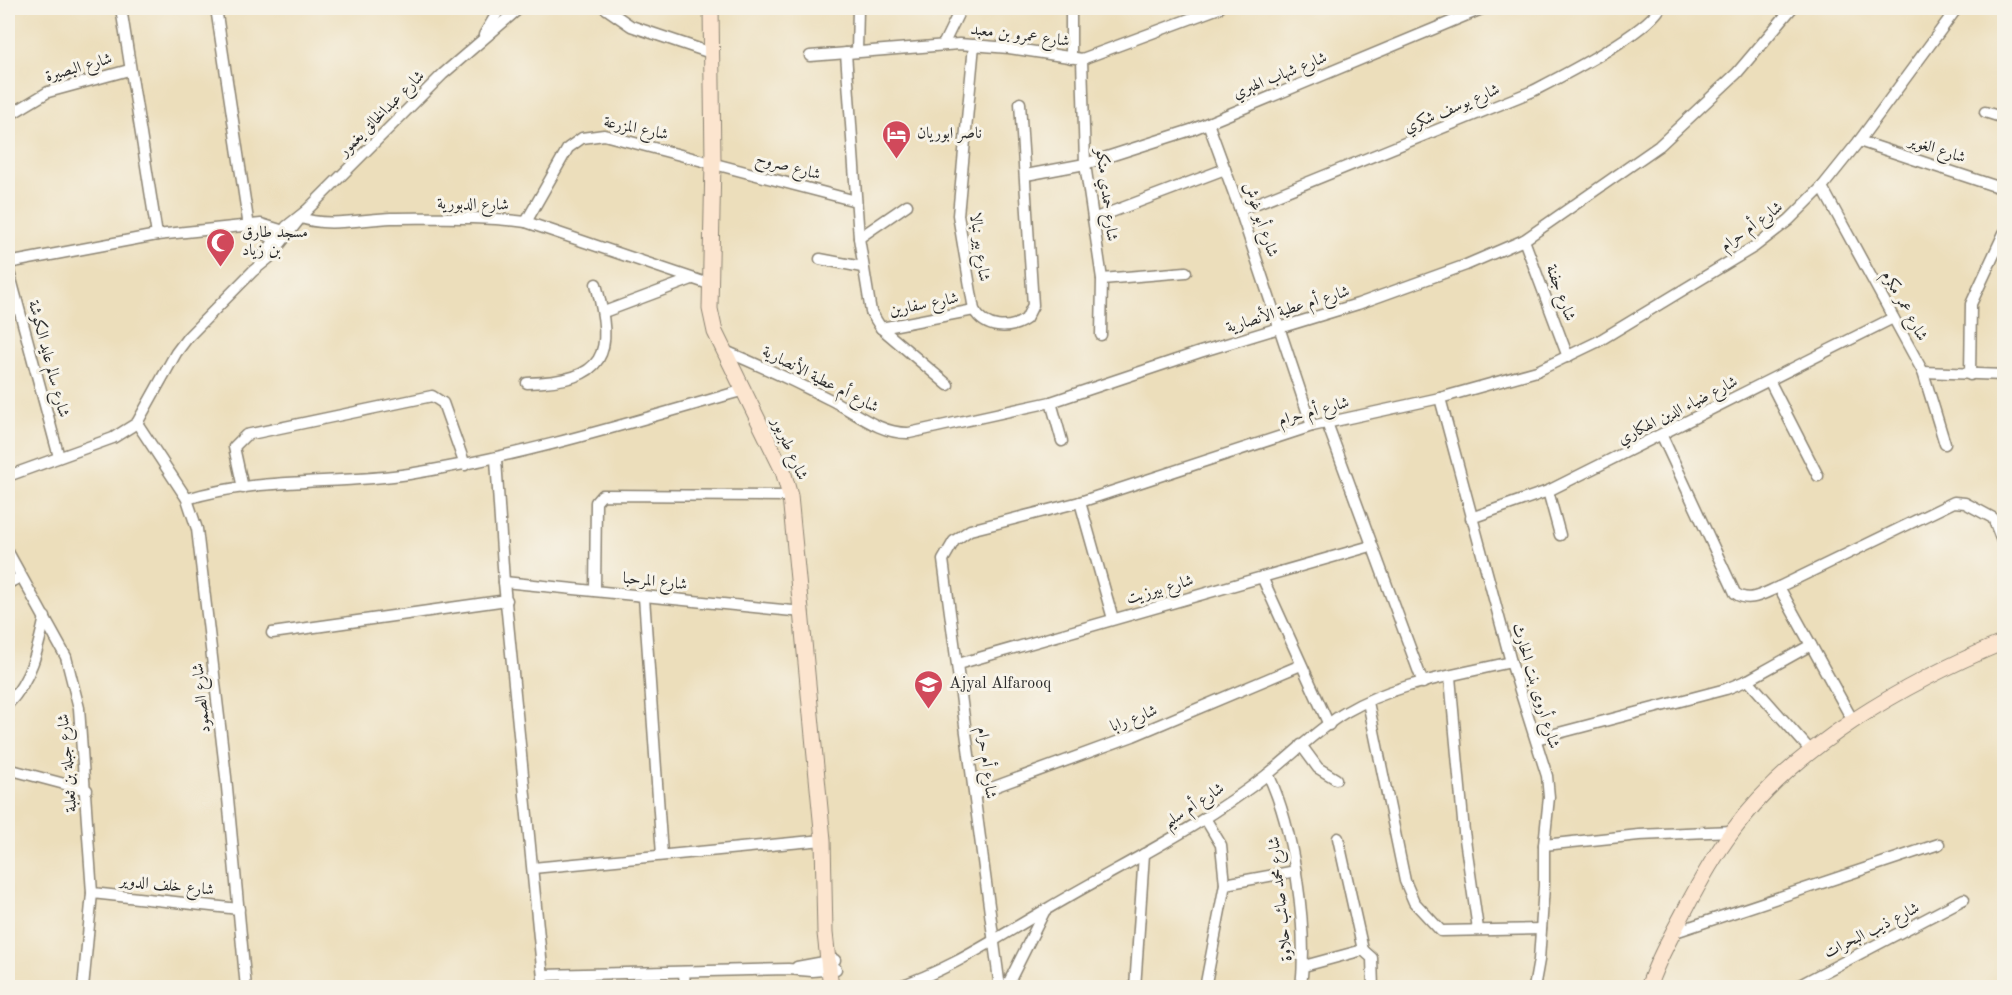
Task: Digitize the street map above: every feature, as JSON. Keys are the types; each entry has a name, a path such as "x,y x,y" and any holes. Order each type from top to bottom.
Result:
{"street":[{"path":"121,8 129,70 157,235"},
{"path":"216,8 250,227"},
{"path":"503,8 520,9"},
{"name":"شارع عبدالخالق يغمور","path":"481,41 503,8"},
{"path":"605,8 630,26 711,53"},
{"name":"شارع طبربور","path":"711,8 713,162 709,284 712,324 741,391 779,462 790,496 803,612 823,840 826,913 832,965 831,987"},
{"name":"شارع سفارين","path":"858,8 852,53 856,201 862,267 871,312 881,328 974,310 984,322 1003,327 1022,322 1032,312 1026,175 1020,103"},
{"path":"943,45 961,8"},
{"name":"شارع حمدي منكو","path":"1071,8 1085,164 1102,279 1101,335"},
{"name":"شارع عمرو بن معبد","path":"810,56 943,45 974,45 1077,58 1219,8"},
{"name":"شارع شهاب الهبري","path":"1085,164 1208,123 1484,8"},
{"name":"شارع يوسف شكري","path":"1240,210 1533,91 1641,28 1660,8"},
{"name":"شارع أم عطية الأنصارية","path":"723,350 832,400 881,427 899,433 920,432 1051,402 1404,288 1524,240 1659,146 1737,74 1792,8"},
{"name":"شارع أم حرام","path":"1000,987 943,560 949,547 962,534 970,530 1080,502 1312,426 1440,398 1536,371 1568,357 1754,247 1789,220 1822,187 1859,141 1956,8"},
{"name":"شارع عبدالخالق يغمور","path":"8,476 113,438 136,423 176,353 188,337 253,271 303,215 443,75 520,9"},
{"name":"شارع بير نبالا","path":"974,45 958,216 974,310"},
{"name":"شارع البصيرة","path":"8,116 48,92 129,70"},
{"path":"1985,112 2004,118"},
{"name":"شارع أبو غوش","path":"1208,123 1281,328 1312,426"},
{"name":"شارع المزرعة","path":"526,222 568,148 592,135 604,135 713,162"},
{"name":"شارع الغوير","path":"1859,141 2004,189"},
{"name":"شارع صروح","path":"713,162 856,201"},
{"path":"1026,175 1085,164"},
{"path":"1094,219 1225,169"},
{"name":"شارع عمر مكرم","path":"1822,187 1923,372 1946,444"},
{"path":"859,238 907,205"},
{"name":"شارع الدبورية","path":"303,215 321,221 481,219 526,222 709,284"},
{"path":"8,263 157,235 270,225 287,232"},
{"path":"250,227 279,242"},
{"path":"1970,375 1971,304 2000,253 2004,233"},
{"name":"شارع جفنة","path":"1524,240 1568,357"},
{"path":"820,259 862,267"},
{"name":"شارع سالم عايد الكوشة","path":"8,268 59,457"},
{"path":"1102,279 1186,272"},
{"path":"604,312 692,279"},
{"path":"527,383 566,380 587,371 599,360 605,350 604,312 596,284"},
{"name":"شارع ضياء الدين الهكاري","path":"1471,518 1548,491 1770,382 1893,318"},
{"path":"881,328 948,386"},
{"path":"1923,372 2004,375"},
{"path":"1770,382 1818,476"},
{"path":"187,499 243,488 360,479 496,459 741,391"},
{"path":"243,488 234,447 246,435 432,396 438,398 443,404 465,465"},
{"name":"شارع أروى بنت الحارث","path":"1440,398 1511,662 1549,786 1541,929 1534,987"},
{"path":"1051,402 1062,441"},
{"name":"شارع الصمود","path":"136,423 187,499 197,529 246,987"},
{"path":"1327,423 1423,683"},
{"path":"1662,436 1735,593 1742,598 1751,598 1779,587 1954,502 1965,503 1999,517 2004,546"},
{"path":"496,459 504,582 544,987"},
{"path":"1548,491 1560,535"},
{"path":"595,590 596,502 602,495 790,496"},
{"path":"1080,502 1113,619"},
{"name":"شارع بيرزيت","path":"958,664 1371,546"},
{"name":"شارع جبلة بن ثعلبة","path":"8,552 66,657 82,728 92,893 83,987"},
{"path":"8,583 21,577"},
{"path":"1262,577 1329,725"},
{"name":"شارع المرحبا","path":"504,582 803,612"},
{"path":"1779,587 1853,721"},
{"path":"644,597 662,855"},
{"path":"272,633 507,600"},
{"path":"8,704 29,674 38,649 45,617"},
{"path":"1648,987 1672,933 1732,831 1811,750 1853,721 1921,681 2004,642"},
{"path":"1536,739 1700,697 1748,680 1811,645"},
{"name":"شارع أم سليم","path":"894,987 950,967 1205,818 1268,774 1301,744 1368,702 1423,683 1511,662"},
{"name":"شارع رابا","path":"975,794 1154,728 1301,665"},
{"path":"1449,677 1464,832 1478,929"},
{"path":"1748,680 1811,750"},
{"path":"1368,702 1408,890 1414,902 1437,928 1447,932 1478,929 1541,929"},
{"path":"1301,744 1313,763 1336,779"},
{"path":"8,769 87,790"},
{"name":"شارع محمد صائب حلاوة","path":"1268,774 1285,816 1296,871 1304,966 1301,987"},
{"path":"1205,818 1221,845 1225,884 1205,987"},
{"path":"1544,845 1639,835 1732,831"},
{"path":"1338,838 1362,950 1372,958 1374,987"},
{"path":"533,868 823,840"},
{"path":"1672,933 1939,844"},
{"path":"1135,987 1144,854"},
{"path":"1225,884 1296,871"},
{"name":"شارع خلف الدوير","path":"92,893 239,909"},
{"name":"شارع ذيب البحرات","path":"1794,987 1964,899"},
{"path":"1006,987 1045,910"},
{"path":"1304,966 1362,950"},
{"path":"543,975 788,969 832,965"},
{"name":"شارع طبربور","path":"832,965 840,987"},
{"path":"684,972 685,987"},
{"path":"1998,987 2004,984"}],"place":[{"name":"ناصر ابوريان","path":"896,160"},
{"name":"مسجد طارق بن زياد","path":"221,268"},
{"name":"Ajyal Alfarooq","path":"928,710"}]}
